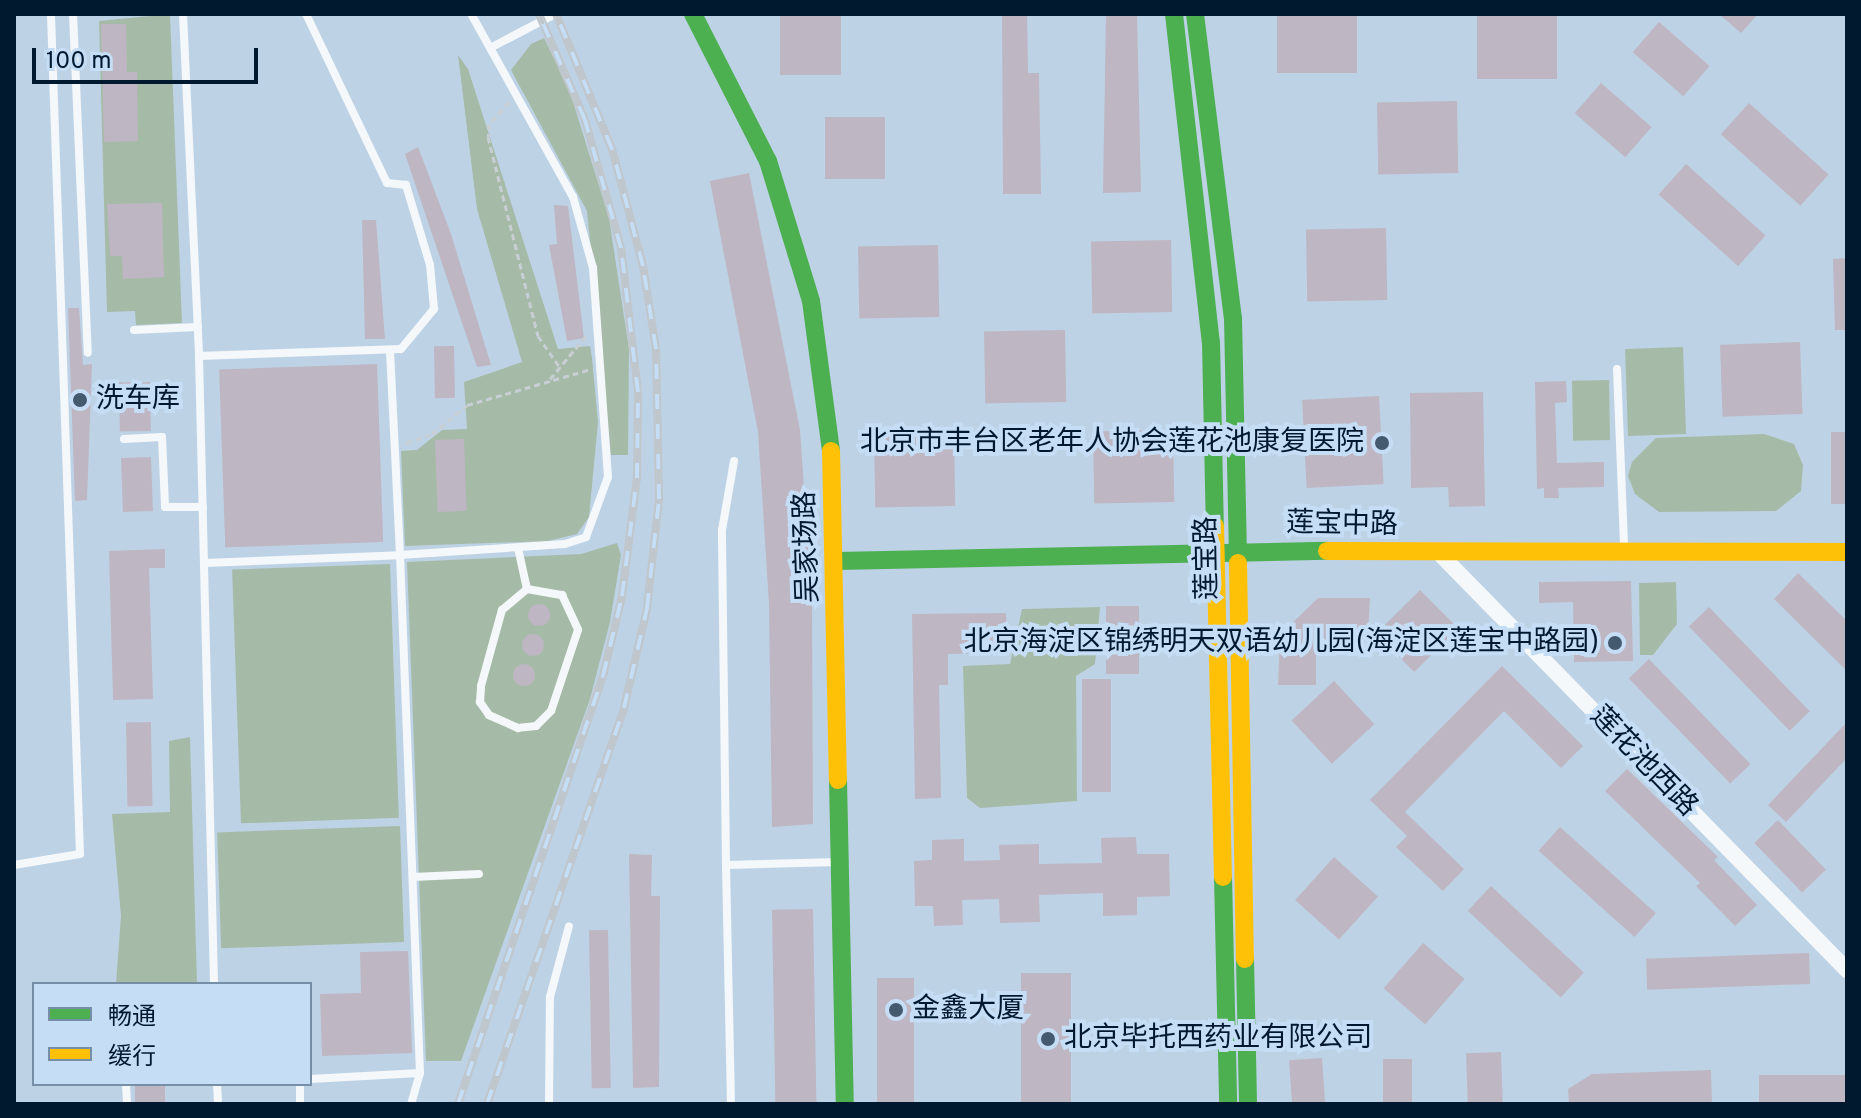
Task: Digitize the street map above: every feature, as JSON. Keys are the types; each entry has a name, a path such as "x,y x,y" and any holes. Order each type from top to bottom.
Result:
{"main road":[{"name":"吴家场路","path":"693,14 768,161 811,301 830,411 844,862 845,1104"},
{"name":"莲宝路","path":"1174,14 1211,342 1228,1104"},
{"name":"莲宝路","path":"1195,14 1233,318 1248,1104"},
{"name":"莲宝中路","path":"837,561 1236,551 1440,554 1847,552"}],"street":[{"name":"莲花池西路","path":"1440,554 1847,970"}],"lane":[{"path":"14,865 80,854 51,14"},
{"path":"73,14 88,353"},
{"path":"183,14 199,356 214,982"},
{"path":"199,356 401,349 424,328 434,309 430,265 406,185 387,183 306,14"},
{"path":"204,563 518,548 586,537 598,515 608,477 593,268 573,197 471,14"},
{"path":"492,47 555,14"},
{"path":"134,330 198,327"},
{"path":"390,350 420,1073 411,1104"},
{"path":"1617,369 1624,552"},
{"path":"124,439 162,437 165,507 203,507"},
{"path":"731,1104 722,530 734,461"},
{"path":"518,548 527,589"},
{"path":"527,589 562,595 578,630 551,711 536,726 518,728 489,715 480,702 502,610 527,589"},
{"path":"726,865 844,862"},
{"path":"413,877 479,874"},
{"path":"549,1104 550,997 569,926"},
{"path":"312,1079 420,1073"}],"path":[{"path":"518,94 489,124 488,137 538,336 561,369"},
{"path":"547,381 561,369 596,312"},
{"path":"394,444 416,443 467,405 600,367"}],"green space":[{"path":"170,14 182,323 136,325 135,311 107,312 99,21"},
{"path":"544,38 570,92 609,218 629,349 628,455 611,455 587,211 511,70 531,44"},
{"path":"458,55 468,69 558,349 590,346 598,422 589,517 577,534 548,541 405,546 401,451 417,450 442,430 467,429 464,382 522,362 477,209"},
{"path":"1683,347 1686,434 1628,436 1625,349"},
{"path":"1609,380 1610,440 1573,441 1572,381"},
{"path":"1764,434 1794,444 1803,465 1801,491 1776,511 1659,512 1635,494 1628,476 1632,462 1656,438"},
{"path":"617,543 621,555 610,622 590,699 461,1061 426,1061 407,562 581,554"},
{"path":"390,564 399,818 241,823 232,570"},
{"path":"1676,582 1677,624 1653,655 1640,655 1639,583"},
{"path":"1100,607 1095,664 1076,676 1077,801 980,808 967,798 963,666 1010,664 1022,609"},
{"path":"190,737 197,982 116,982 121,916 112,814 170,812 169,741"},
{"path":"400,826 404,942 221,948 217,832"}],"building":[{"path":"780,14 841,14 841,75 780,75"},
{"path":"1002,14 1027,14 1028,73 1039,73 1041,194 1003,194"},
{"path":"1106,14 1137,14 1141,192 1103,193"},
{"path":"1277,14 1357,14 1357,73 1277,73"},
{"path":"1477,14 1557,14 1557,79 1477,79"},
{"path":"1719,14 1758,14 1741,33"},
{"path":"1659,22 1710,66 1683,96 1633,52"},
{"path":"101,24 126,24 127,72 137,72 138,141 104,142"},
{"path":"1601,83 1652,127 1625,157 1575,113"},
{"path":"1457,101 1458,173 1378,174 1377,102"},
{"path":"1749,103 1829,175 1800,206 1721,134"},
{"path":"825,117 885,117 885,179 825,179"},
{"path":"418,147 451,234 491,365 477,367 405,154"},
{"path":"1686,164 1766,236 1738,266 1659,194"},
{"path":"749,173 800,430 812,600 813,824 772,827 769,604 758,432 710,181"},
{"path":"162,203 164,277 123,279 122,256 110,256 107,204"},
{"path":"554,205 568,206 584,338 567,341 549,245 557,244"},
{"path":"362,220 376,220 385,339 365,339"},
{"path":"1386,228 1387,300 1307,301 1306,229"},
{"path":"1171,240 1172,312 1092,313 1091,241"},
{"path":"938,245 939,317 859,318 858,246"},
{"path":"1847,258 1847,330 1835,330 1833,259"},
{"name":"洗车库","path":"68,308 79,308 83,365 92,364 87,500 75,501"},
{"path":"1065,330 1066,402 985,403 984,331"},
{"path":"1800,342 1803,414 1723,417 1720,345"},
{"path":"434,346 454,346 455,398 435,398"},
{"path":"377,364 383,542 225,547 219,370"},
{"path":"1566,381 1567,402 1555,403 1557,463 1604,462 1604,487 1558,488 1559,498 1544,498 1544,488 1537,489 1535,382"},
{"path":"150,382 151,431 120,432 119,383"},
{"path":"1483,392 1485,506 1449,507 1448,487 1411,488 1410,393"},
{"path":"1379,396 1384,484 1307,488 1302,400"},
{"path":"1173,430 1174,502 1094,503 1093,431"},
{"path":"1831,432 1847,432 1847,504 1831,504"},
{"path":"954,434 955,506 875,507 874,435"},
{"path":"464,439 467,511 438,512 435,440"},
{"path":"151,457 153,511 123,512 121,458"},
{"path":"165,549 165,568 149,568 153,699 113,700 109,551"},
{"path":"1798,573 1847,621 1847,671 1774,599"},
{"path":"1631,581 1633,661 1574,662 1573,602 1539,603 1539,582"},
{"path":"1420,590 1458,628 1414,672 1376,634"},
{"path":"1318,598 1370,598 1368,631 1335,629 1316,651 1316,685 1278,685 1280,635"},
{"path":"539,604 547,607 550,615 547,623 539,626 531,623 528,615 531,607"},
{"path":"1106,606 1139,606 1139,674 1106,674"},
{"path":"1709,607 1810,711 1790,731 1689,626"},
{"path":"1006,613 1007,653 948,654 948,685 939,685 941,798 915,799 912,614"},
{"path":"533,634 541,637 544,645 541,653 533,656 525,653 522,645 525,637"},
{"path":"1649,659 1750,764 1730,783 1629,678"},
{"path":"524,664 532,667 535,675 532,683 524,686 516,683 513,675 516,667"},
{"path":"1502,666 1583,746 1561,768 1504,711 1405,812 1464,869 1443,891 1396,847 1407,836 1370,800"},
{"path":"1082,679 1111,679 1111,792 1082,792"},
{"path":"1334,681 1374,724 1332,764 1292,721"},
{"path":"126,722 151,722 152,806 127,806"},
{"path":"1847,722 1847,758 1786,822 1768,805"},
{"path":"1627,769 1718,857 1714,860 1757,905 1735,926 1696,886 1700,883 1605,791"},
{"path":"1778,820 1826,870 1802,893 1754,843"},
{"path":"1560,827 1656,913 1634,937 1539,851"},
{"path":"1136,837 1137,854 1169,854 1170,896 1137,897 1137,915 1103,916 1103,893 1039,895 1040,922 1000,923 999,899 962,900 963,925 934,926 933,906 915,906 914,861 932,860 932,840 964,839 964,861 1000,860 999,845 1039,844 1039,864 1102,863 1101,838"},
{"path":"629,854 652,855 651,896 660,896 659,1087 633,1088"},
{"path":"1334,857 1378,896 1339,940 1295,900"},
{"path":"1491,886 1584,973 1561,997 1468,911"},
{"path":"813,909 816,1104 775,1104 772,910"},
{"path":"589,930 608,930 611,1088 592,1088"},
{"path":"1423,943 1465,979 1425,1024 1384,988"},
{"path":"408,951 412,1053 322,1056 320,994 361,993 360,952"},
{"path":"1809,953 1810,984 1647,990 1646,959"},
{"name":"北京毕托西药业有限公司","path":"1021,973 1071,973 1071,1104 1021,1104"},
{"name":"金鑫大厦","path":"877,978 914,978 914,1104 877,1104"},
{"path":"1501,1052 1503,1104 1468,1104 1466,1053"},
{"path":"1322,1058 1325,1104 1292,1104 1289,1060"},
{"path":"1383,1059 1412,1059 1412,1104 1383,1104"},
{"path":"1711,1070 1712,1104 1569,1104 1568,1089 1592,1074"},
{"path":"1759,1075 1847,1075 1847,1104 1759,1104"},
{"path":"135,1086 165,1086 165,1104 135,1104"}],"railway":[{"path":"458,1104 603,676 622,596 637,478 638,392 621,248 585,120 539,14"},
{"path":"487,1104 624,708 647,608 659,499 656,349 643,266 612,149 556,14"}],"traffic: fast":[{"path":"693,14 768,161 811,301 831,451"},
{"path":"1174,14 1211,342 1215,526"},
{"path":"1195,14 1233,318 1238,563"},
{"path":"837,561 1327,551"},
{"path":"838,780 845,1104"},
{"path":"1223,877 1228,1104"},
{"path":"1245,959 1248,1104"}],"traffic: slow":[{"path":"831,451 838,780"},
{"path":"1215,526 1223,877"},
{"path":"1327,551 1847,552"},
{"path":"1238,563 1245,959"}],"place":[{"name":"洗车库","path":"80,400"},
{"name":"北京市丰台区老年人协会莲花池康复医院","path":"1382,443"},
{"name":"北京海淀区锦绣明天双语幼儿园(海淀区莲宝中路园)","path":"1615,643"},
{"name":"金鑫大厦","path":"896,1010"},
{"name":"北京毕托西药业有限公司","path":"1048,1039"}]}
